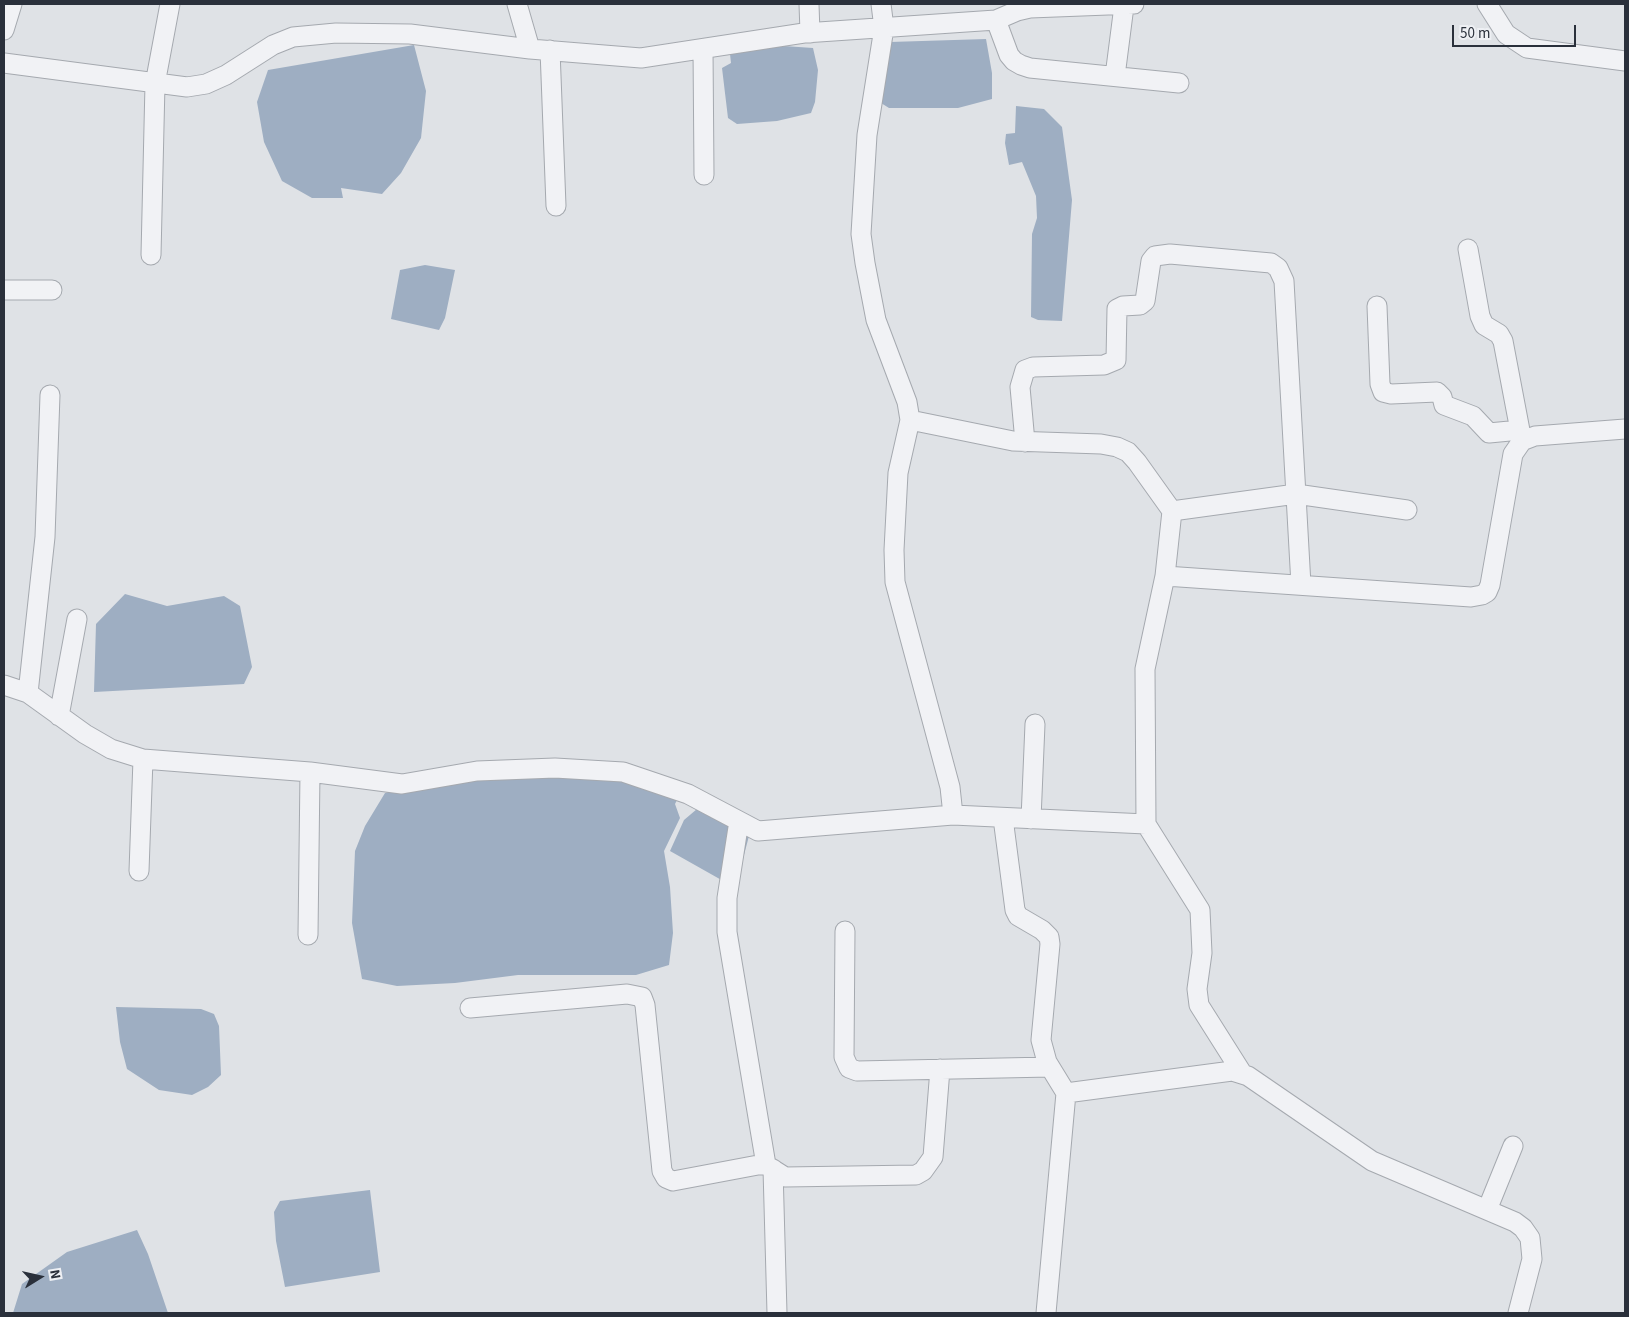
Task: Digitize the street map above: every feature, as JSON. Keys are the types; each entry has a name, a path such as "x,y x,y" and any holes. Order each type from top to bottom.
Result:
{"street":[{"path":"4,30 12,4"},
{"path":"151,255 155,84 170,4"},
{"path":"517,4 530,49"},
{"path":"809,4 810,33"},
{"path":"880,4 884,28 867,135 861,234 876,320 908,402 910,420 898,473 895,582 950,787 953,816"},
{"path":"1487,4 1506,34 1527,48 1625,61"},
{"path":"4,63 187,88 206,84 226,75 273,44 293,37 336,34 410,34 530,49 641,58 810,33 996,20 1017,11 1044,6 1129,5 1115,76"},
{"path":"996,20 1009,55 1021,65 1030,68 1179,83"},
{"path":"702,49 704,175"},
{"path":"550,50 556,206"},
{"path":"1165,576 1471,597 1487,592 1513,454 1521,436 1503,341 1499,334 1484,325 1480,316 1468,249"},
{"path":"1025,442 1020,387 1025,370 1033,367 1104,364 1116,360 1117,309 1123,306 1140,306 1145,301 1151,261 1155,256 1170,254 1271,263 1278,268 1284,281 1301,585"},
{"path":"4,290 52,290"},
{"path":"1377,306 1380,384 1384,392 1391,394 1437,392 1442,397 1444,405 1473,416 1489,433 1535,436 1625,429"},
{"path":"28,693 45,537 50,395"},
{"path":"910,420 1002,440 1100,444 1116,447 1128,452 1137,462 1172,511 1165,576 1146,670 1146,824 1200,910 1202,953 1197,990 1199,1005 1242,1073"},
{"path":"1172,511 1296,494 1407,510"},
{"path":"59,716 77,619"},
{"path":"4,685 28,693 85,734 111,749 143,759 310,772 402,784 477,771 555,768 623,772 688,794 758,831 953,816 1146,824"},
{"path":"1031,819 1035,724"},
{"path":"139,871 143,759"},
{"path":"308,936 310,772"},
{"path":"1003,818 1015,910 1018,916 1042,930 1049,937 1050,944 1041,1040 1042,1050 1066,1093 1046,1313"},
{"path":"739,821 727,898 727,932 769,1167 777,1313"},
{"path":"845,931 846,1063 857,1070 1050,1067"},
{"path":"470,1008 627,994 642,997 645,1006 662,1171 666,1178 673,1181 769,1167 785,1177 916,1175 924,1171 933,1157 940,1069"},
{"path":"1066,1093 1232,1071 1242,1073 1377,1163 1515,1222 1530,1238 1532,1259 1518,1313"},
{"path":"1487,1210 1513,1146"}],"water":[{"path":"986,39 992,73 992,99 958,108 889,108 873,98 890,42"},
{"path":"414,45 426,91 421,138 401,173 382,194 341,188 343,198 312,198 282,181 264,142 257,102 268,70"},
{"path":"784,46 813,48 818,70 815,102 811,113 777,121 737,124 728,118 722,68 731,63 730,54"},
{"path":"1016,106 1044,109 1062,127 1072,200 1062,321 1038,320 1031,317 1032,234 1037,218 1036,196 1022,162 1009,165 1005,143 1006,134 1015,133"},
{"path":"425,265 455,270 445,318 439,330 391,319 400,270"},
{"path":"125,594 167,606 224,596 240,606 252,667 244,684 94,692 96,624"},
{"path":"623,772 677,800 675,804 680,818 664,851 670,887 673,933 669,965 636,975 518,975 455,983 397,986 362,979 352,923 355,851 365,826 385,793 449,776"},
{"path":"697,809 749,836 740,870 725,882 670,851 684,820"},
{"path":"116,1007 201,1009 214,1014 219,1026 221,1075 208,1087 192,1095 159,1090 127,1069 120,1042"},
{"path":"370,1190 380,1272 285,1287 276,1241 274,1212 280,1201"},
{"path":"137,1230 148,1254 168,1313 13,1313 22,1284 67,1252"}]}
